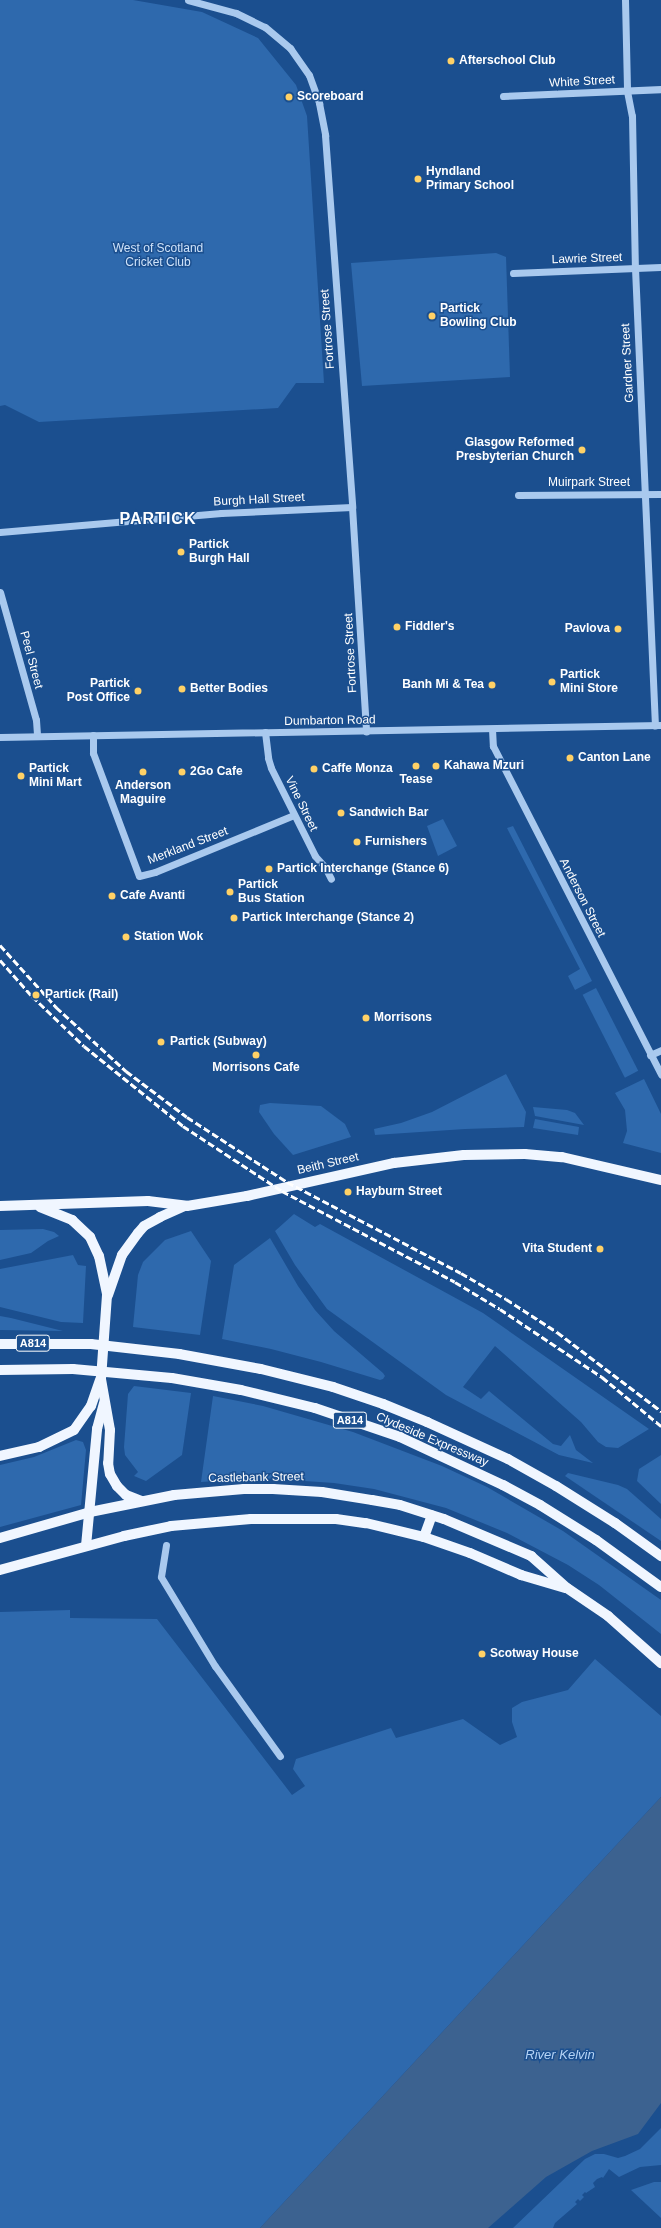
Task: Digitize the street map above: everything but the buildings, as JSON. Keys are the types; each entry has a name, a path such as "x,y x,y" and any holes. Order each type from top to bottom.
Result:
{"main road":[{"name":"Beith Street","path":"0,1206 148,1201 187,1206 247,1196 394,1163 464,1155 525,1154 562,1157 661,1180"},
{"path":"32,1205 53,1211 72,1220 90,1237 99,1256 107,1295 101,1379 104,1403 110,1430 108,1464 110,1474 117,1486 126,1495 142,1501"},
{"path":"107,1295 122,1255 138,1232 144,1226 160,1217 187,1206"},
{"name":"Clydeside Expressway","path":"0,1344 90,1344 165,1352 261,1369 333,1387 383,1404 427,1422 508,1459 563,1490 615,1523 661,1556"},
{"name":"Clydeside Expressway","path":"0,1370 73,1369 172,1378 241,1390 315,1408 400,1437 503,1485 540,1505 596,1540 661,1587"},
{"path":"0,1456 39,1447 74,1430 91,1406 101,1379"},
{"path":"86,1546 97,1429 104,1403"},
{"name":"Castlebank Street","path":"0,1538 90,1512 142,1501 210,1491 244,1489 297,1490 372,1500 432,1515 531,1556 567,1588 608,1616 661,1663"},
{"path":"424,1537 432,1515"},
{"name":"Castlebank Street","path":"0,1570 86,1546 171,1526 251,1519 336,1519 366,1523 424,1537 521,1575 567,1588"}],"street":[{"name":"Fortrose Street","path":"188,0 236,13 264,27 290,48 309,74 318,103 325,135 352,507 366,732"},
{"name":"Gardner Street","path":"625,0 628,91 632,116 635,268 645,494 658,725"},
{"name":"White Street","path":"503,96 661,89"},
{"name":"Lawrie Street","path":"513,273 661,267"},
{"name":"Muirpark Street","path":"518,495 661,494"},
{"name":"Burgh Hall Street","path":"0,532 206,514 352,507"},
{"name":"Peel Street","path":"0,592 36,720 37,736"},
{"name":"Dumbarton Road","path":"0,737 265,732 366,732 658,725"},
{"name":"Anderson Street","path":"492,729 493,746 661,1075"},
{"name":"Vine Street","path":"265,732 268,758 271,768 315,856 325,867 331,879"},
{"name":"Merkland Street","path":"93,735 93,753 139,876 156,872 294,815"},
{"path":"650,1055 661,1050"},
{"path":"166,1545 161,1577 183,1617 215,1666 280,1756"}],"green space":[{"name":"West of Scotland Cricket Club","path":"0,0 133,0 202,12 258,38 296,85 307,116 324,383 296,383 278,408 39,422 5,405 0,406"},
{"name":"Partick Bowling Club","path":"496,253 506,257 510,377 362,386 351,263"},
{"path":"443,819 457,846 438,856 427,826"},
{"path":"513,826 592,981 575,990 568,976 580,969 507,828"},
{"path":"596,988 638,1071 625,1078 583,995"},
{"path":"506,1074 526,1112 524,1127 375,1135 374,1129 401,1123 432,1112"},
{"path":"644,1079 661,1114 661,1153 623,1143 627,1131 625,1110 615,1093"},
{"path":"270,1103 321,1106 345,1124 351,1137 293,1155 274,1134 259,1112 260,1105"},
{"path":"533,1107 567,1110 575,1113 584,1125 535,1116"},
{"path":"535,1119 579,1127 578,1135 533,1128"},
{"path":"294,1214 315,1227 320,1224 483,1313 649,1429 618,1448 606,1447 598,1442 581,1422 495,1346 463,1387 481,1399 489,1391 553,1444 561,1446 570,1435 576,1450 593,1463 559,1455 446,1395 327,1309 295,1265 275,1231"},
{"path":"43,1229 54,1232 59,1236 48,1241 31,1253 0,1260 0,1230"},
{"path":"191,1231 211,1261 200,1335 133,1327 138,1275 143,1262 165,1240"},
{"path":"270,1238 298,1286 315,1310 334,1331 383,1373 385,1376 383,1379 380,1380 271,1349 222,1339 234,1265"},
{"path":"73,1255 78,1265 86,1266 83,1323 61,1322 0,1307 0,1269"},
{"path":"0,1316 11,1318 63,1331 0,1330"},
{"path":"134,1386 191,1393 182,1455 146,1481 134,1476 138,1472 125,1455 124,1447 128,1394"},
{"path":"213,1396 263,1406 353,1432 442,1466 487,1487 563,1531 661,1600 661,1634 599,1585 568,1565 507,1533 446,1508 374,1489 334,1483 260,1478 201,1482"},
{"path":"76,1440 83,1442 86,1450 81,1505 0,1527 0,1465 34,1457"},
{"path":"661,1455 661,1504 637,1481 639,1469"},
{"path":"568,1473 618,1485 627,1489 661,1519 661,1541 565,1476"},
{"path":"70,1610 70,1618 157,1619 292,1795 305,1786 293,1769 296,1759 391,1728 396,1738 463,1719 500,1745 517,1737 512,1722 512,1708 522,1702 568,1690 595,1659 661,1716 661,1797 260,2228 0,2228 0,1612"},
{"path":"661,2128 661,2165 640,2167 619,2177 609,2169 603,2178 597,2179 593,2183 595,2187 586,2193 585,2192 582,2195 584,2197 580,2201 578,2199 575,2202 577,2204 555,2223 553,2228 513,2228 585,2159 595,2154 604,2154 618,2158 625,2156 640,2149"},
{"path":"654,2182 661,2182 661,2218 631,2190"}],"water":[{"name":"River Kelvin","path":"661,1797 661,2103 638,2134 592,2151 546,2177 488,2228 260,2228"}],"railway":[{"path":"0,945 56,1007 126,1071 187,1117 287,1182 461,1273 506,1299 557,1332 661,1411"},
{"path":"0,960 32,996 84,1046 183,1126 282,1191 455,1282 500,1309 602,1377 661,1426"}],"place":[{"name":"Afterschool Club","path":"451,61"},
{"name":"Scoreboard","path":"289,97"},
{"name":"Hyndland Primary School","path":"418,179"},
{"name":"Partick Bowling Club","path":"432,316"},
{"name":"Glasgow Reformed Presbyterian Church","path":"582,450"},
{"name":"Partick Burgh Hall","path":"181,552"},
{"name":"Fiddler's","path":"397,627"},
{"name":"Pavlova","path":"618,629"},
{"name":"Partick Mini Store","path":"552,682"},
{"name":"Banh Mi & Tea","path":"492,685"},
{"name":"Better Bodies","path":"182,689"},
{"name":"Partick Post Office","path":"138,691"},
{"name":"Canton Lane","path":"570,758"},
{"name":"Tease","path":"416,766"},
{"name":"Kahawa Mzuri","path":"436,766"},
{"name":"Caffe Monza","path":"314,769"},
{"name":"Anderson Maguire","path":"143,772"},
{"name":"2Go Cafe","path":"182,772"},
{"name":"Partick Mini Mart","path":"21,776"},
{"name":"Sandwich Bar","path":"341,813"},
{"name":"Furnishers","path":"357,842"},
{"name":"Partick Interchange (Stance 6)","path":"269,869"},
{"name":"Partick Bus Station","path":"230,892"},
{"name":"Cafe Avanti","path":"112,896"},
{"name":"Partick Interchange (Stance 2)","path":"234,918"},
{"name":"Station Wok","path":"126,937"},
{"name":"Partick (Rail)","path":"36,995"},
{"name":"Morrisons","path":"366,1018"},
{"name":"Partick (Subway)","path":"161,1042"},
{"name":"Morrisons Cafe","path":"256,1055"},
{"name":"Hayburn Street","path":"348,1192"},
{"name":"Vita Student","path":"600,1249"},
{"name":"Scotway House","path":"482,1654"}],"district":[{"name":"PARTICK","path":"158,519"}]}
